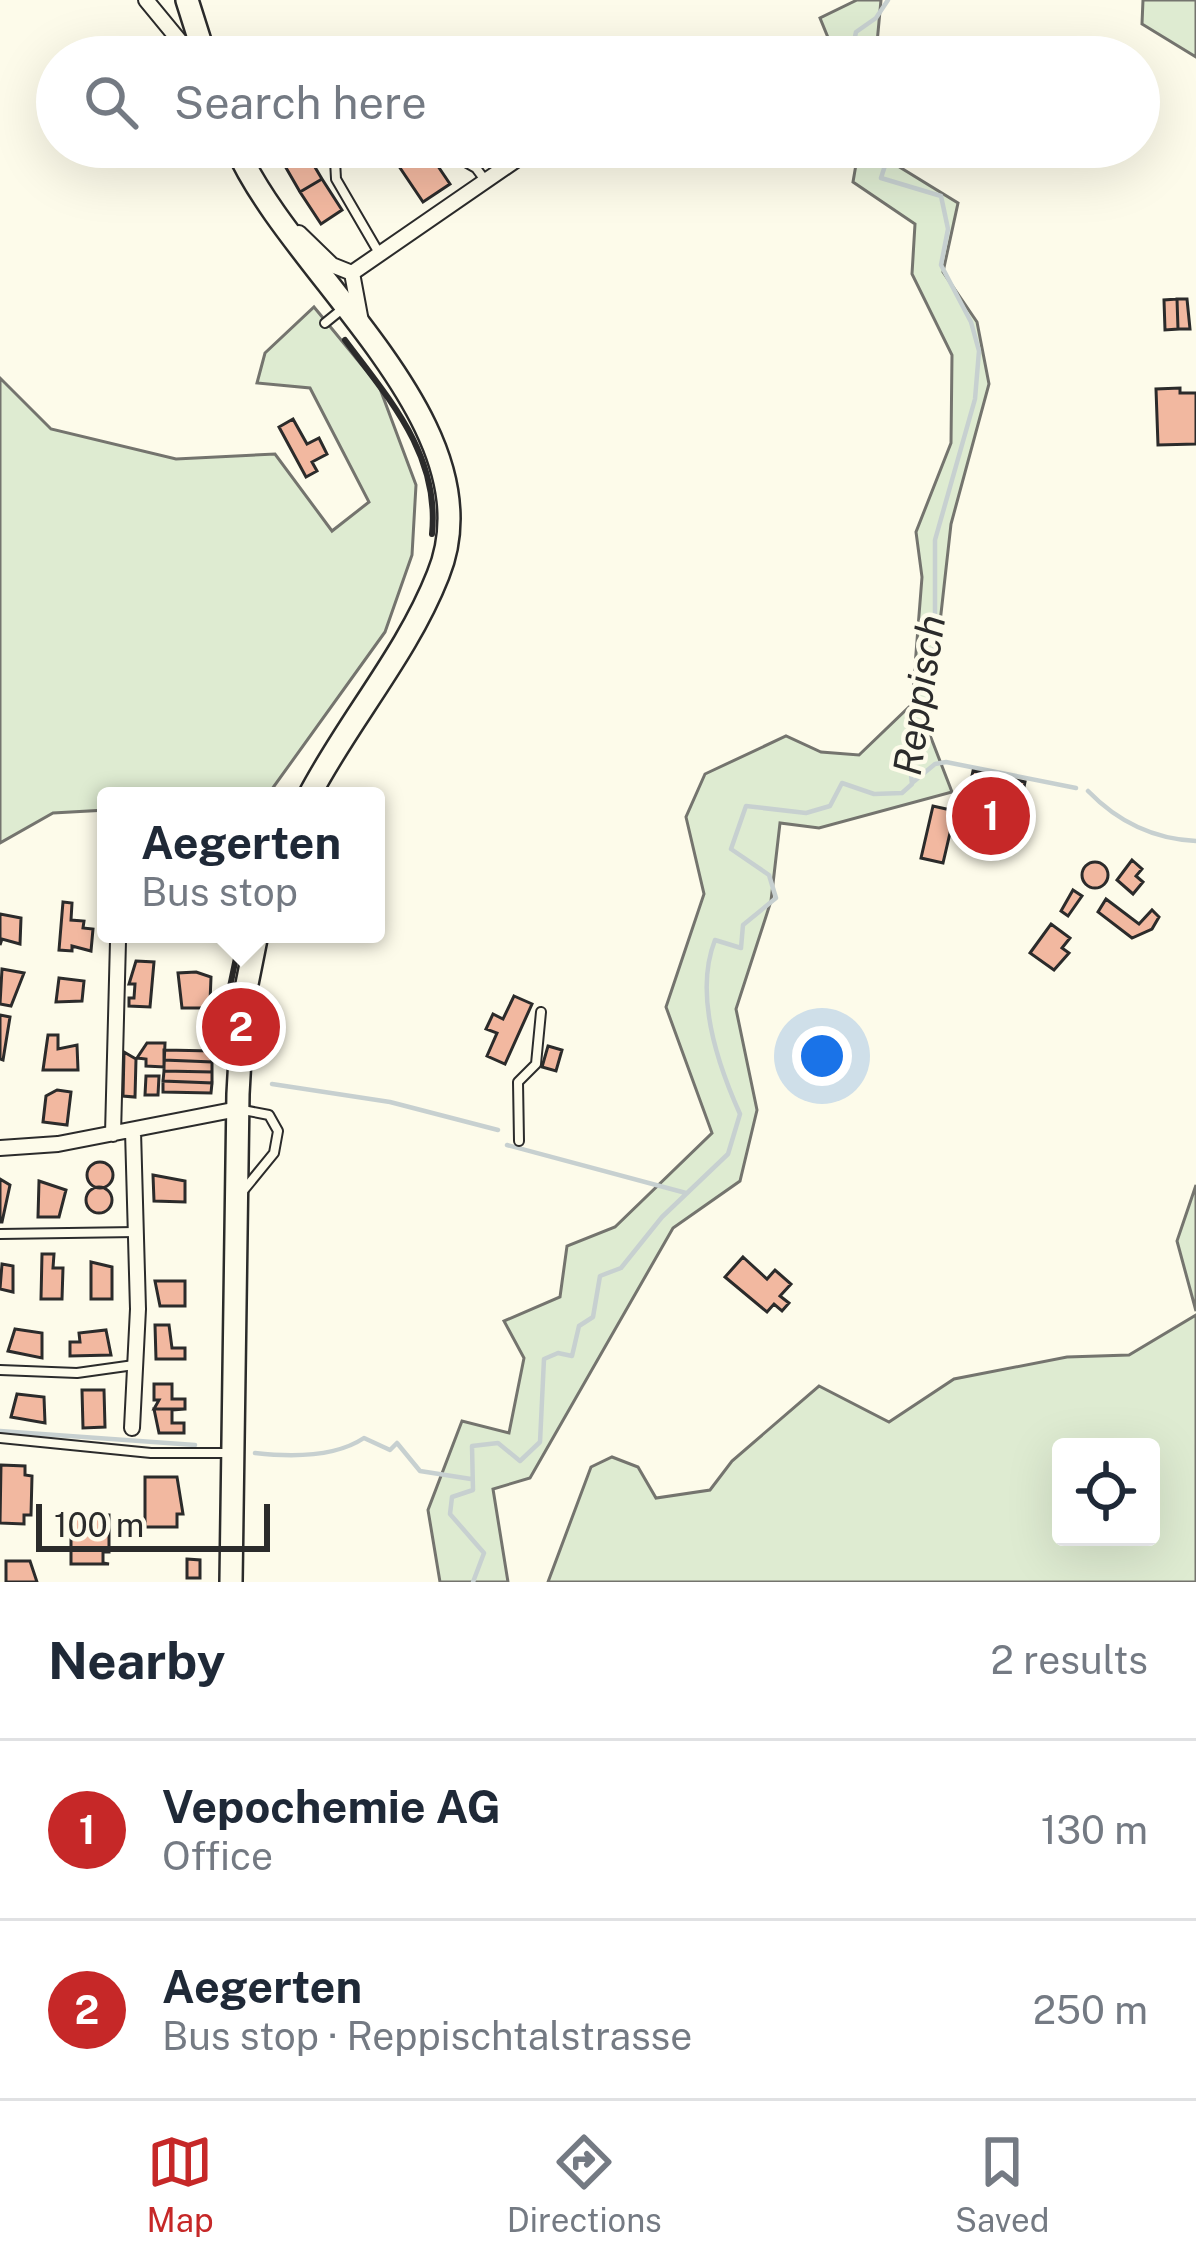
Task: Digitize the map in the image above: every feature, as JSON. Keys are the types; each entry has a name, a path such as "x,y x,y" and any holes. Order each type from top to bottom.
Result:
{"main road":[{"path":"187,0 198,36"},
{"path":"247,168 334,316 360,332 431,434 444,464 451,520 429,596 314,787"},
{"path":"231,1582 238,1109 243,1004 254,943"}],"street":[{"path":"146,0 176,36"},
{"path":"352,273 505,168"},
{"path":"278,224 352,273 364,316 360,332"},
{"path":"113,1134 118,943"},
{"path":"0,1148 133,1131 238,1109"},
{"path":"132,1428 133,1131"}],"lane":[{"path":"335,168 336,179 379,253"},
{"path":"476,168 485,181"},
{"path":"519,1141 518,1082 536,1064 541,1012"},
{"path":"237,1196 274,1153 278,1131 269,1115 238,1109"},
{"path":"0,1234 136,1232"},
{"path":"0,1370 76,1373 135,1364"},
{"path":"0,1438 131,1451 232,1454"}],"green space":[{"path":"857,0 881,0 878,36 827,36 820,18"},
{"path":"1143,0 1196,0 1196,57 1142,24"},
{"path":"855,168 901,168 958,203 943,272 977,322 989,384 951,524 928,730 952,792 819,828 780,823 771,901 736,1009 757,1110 740,1181 673,1228 530,1478 493,1489 508,1582 440,1582 428,1510 462,1421 509,1433 524,1358 504,1321 560,1297 567,1246 615,1227 712,1133 666,1007 704,894 686,817 705,774 786,736 821,752 859,755 912,704 922,577 916,532 951,443 952,355 912,274 915,224 853,182"},
{"path":"314,307 379,386 416,485 412,555 385,632 273,787 97,787 97,811 53,813 0,843 0,378 51,429 176,459 275,454 332,531 369,502 310,388 257,383 265,353"},
{"path":"1196,1185 1196,1311 1177,1241"},
{"path":"1196,1315 1196,1582 548,1582 591,1467 612,1457 638,1467 656,1498 710,1490 732,1461 819,1386 889,1422 954,1379 1067,1357 1129,1355"}],"building":[{"path":"286,168 315,168 322,179 300,192"},
{"path":"400,168 439,168 450,184 423,202"},
{"path":"322,179 342,210 321,224 300,192"},
{"path":"1177,299 1187,299 1190,329 1178,329"},
{"path":"1177,299 1178,329 1165,330 1164,300"},
{"path":"1180,388 1180,393 1196,393 1196,444 1158,445 1156,389"},
{"path":"293,419 307,444 319,438 327,454 312,462 317,471 306,477 279,427"},
{"path":"973,771 1025,782 1012,847 950,833 943,863 921,858 933,806 955,811 953,820 962,822"},
{"path":"1132,860 1142,869 1136,876 1143,882 1133,894 1117,880"},
{"path":"1095,862 1108,875 1095,888 1082,875"},
{"path":"1073,890 1082,896 1068,916 1061,911"},
{"path":"1106,899 1139,924 1152,910 1159,917 1152,929 1132,938 1098,912"},
{"path":"63,902 72,903 71,920 84,921 83,928 93,929 91,951 72,946 72,951 59,950"},
{"path":"0,914 21,918 20,944 2,939 0,945"},
{"path":"1051,924 1070,938 1062,948 1069,953 1054,970 1030,953"},
{"path":"136,961 154,962 150,1007 129,1006 129,998 134,998 135,984 129,984"},
{"path":"2,969 24,973 11,1006 0,1004"},
{"path":"178,973 211,977 210,1002 207,1008 182,1008"},
{"path":"59,978 84,981 82,1001 56,1002"},
{"path":"514,996 532,1004 505,1064 487,1056 497,1033 486,1029 493,1014 503,1019"},
{"path":"0,1015 10,1017 3,1060 0,1059"},
{"path":"48,1035 58,1035 58,1049 77,1045 78,1070 43,1070"},
{"path":"147,1043 165,1043 164,1067 146,1066 146,1059 137,1058"},
{"path":"548,1046 562,1050 556,1071 542,1067"},
{"path":"164,1050 213,1051 212,1062 164,1060"},
{"path":"124,1052 136,1059 135,1097 123,1096"},
{"path":"164,1060 212,1062 212,1072 164,1071"},
{"path":"164,1071 212,1072 212,1083 163,1081"},
{"path":"146,1076 159,1076 158,1095 145,1095"},
{"path":"163,1081 212,1083 211,1093 163,1092"},
{"path":"57,1090 71,1092 67,1125 43,1122 46,1096"},
{"path":"100,1162 113,1175 100,1188 87,1175"},
{"path":"153,1175 185,1181 185,1202 154,1201"},
{"path":"0,1179 10,1185 2,1222 0,1222"},
{"path":"39,1181 66,1190 59,1217 38,1217"},
{"path":"99,1187 112,1200 99,1213 86,1200"},
{"path":"42,1254 54,1254 53,1268 63,1268 62,1299 41,1299"},
{"path":"743,1257 767,1279 775,1270 791,1284 780,1296 789,1303 782,1311 774,1304 767,1312 725,1277"},
{"path":"91,1262 112,1267 112,1299 91,1299"},
{"path":"2,1264 13,1266 13,1292 0,1289"},
{"path":"155,1281 185,1281 185,1306 160,1306"},
{"path":"155,1325 169,1325 172,1348 185,1348 185,1359 156,1359"},
{"path":"15,1329 42,1333 42,1358 8,1351"},
{"path":"106,1330 111,1355 70,1356 70,1342 80,1342 79,1333"},
{"path":"154,1384 172,1384 172,1399 185,1399 185,1409 154,1409 159,1400 154,1400"},
{"path":"82,1390 104,1390 105,1427 83,1428"},
{"path":"17,1394 44,1397 45,1423 11,1417"},
{"path":"154,1409 185,1409 172,1410 172,1423 184,1423 184,1433 159,1433"},
{"path":"1,1465 25,1466 25,1475 32,1476 31,1515 24,1515 24,1524 0,1523"},
{"path":"145,1477 177,1477 183,1514 177,1514 177,1527 145,1527"},
{"path":"71,1515 109,1515 109,1552 103,1552 103,1563 109,1564 71,1564"},
{"path":"187,1559 200,1560 200,1578 187,1578"},
{"path":"6,1561 30,1561 37,1582 6,1582"}],"waterway":[{"name":"Reppisch","path":"855,36 888,0"},
{"name":"Reppisch","path":"473,1582 484,1553 450,1514 452,1497 473,1490 472,1446 498,1443 520,1461 540,1442 544,1359 558,1353 572,1356 579,1326 593,1317 600,1276 621,1268 662,1217 728,1154 740,1114 711,1028 709,961 715,940 741,948 743,925 776,898 769,875 731,849 746,806 806,813 830,806 842,783 874,794 902,793 912,784 910,764 926,714 935,643 935,540 975,399 979,351 971,322 941,265 948,229 941,196 881,178 884,168"},
{"path":"912,783 935,764 946,762 1076,788"},
{"path":"1088,791 1137,826 1165,837 1196,841"},
{"path":"272,1084 390,1102 498,1130"},
{"path":"507,1145 686,1193"},
{"path":"0,1431 195,1445"},
{"path":"255,1453 326,1453 364,1438 390,1450 397,1443 420,1471 471,1479"}],"wall":[{"path":"345,340 394,406 420,453 432,505 432,534"},
{"path":"228,996 239,943"}],"place":[{"name":"Vepochemie AG","path":"991,816"},
{"name":"Aegerten","path":"241,1027"}]}
